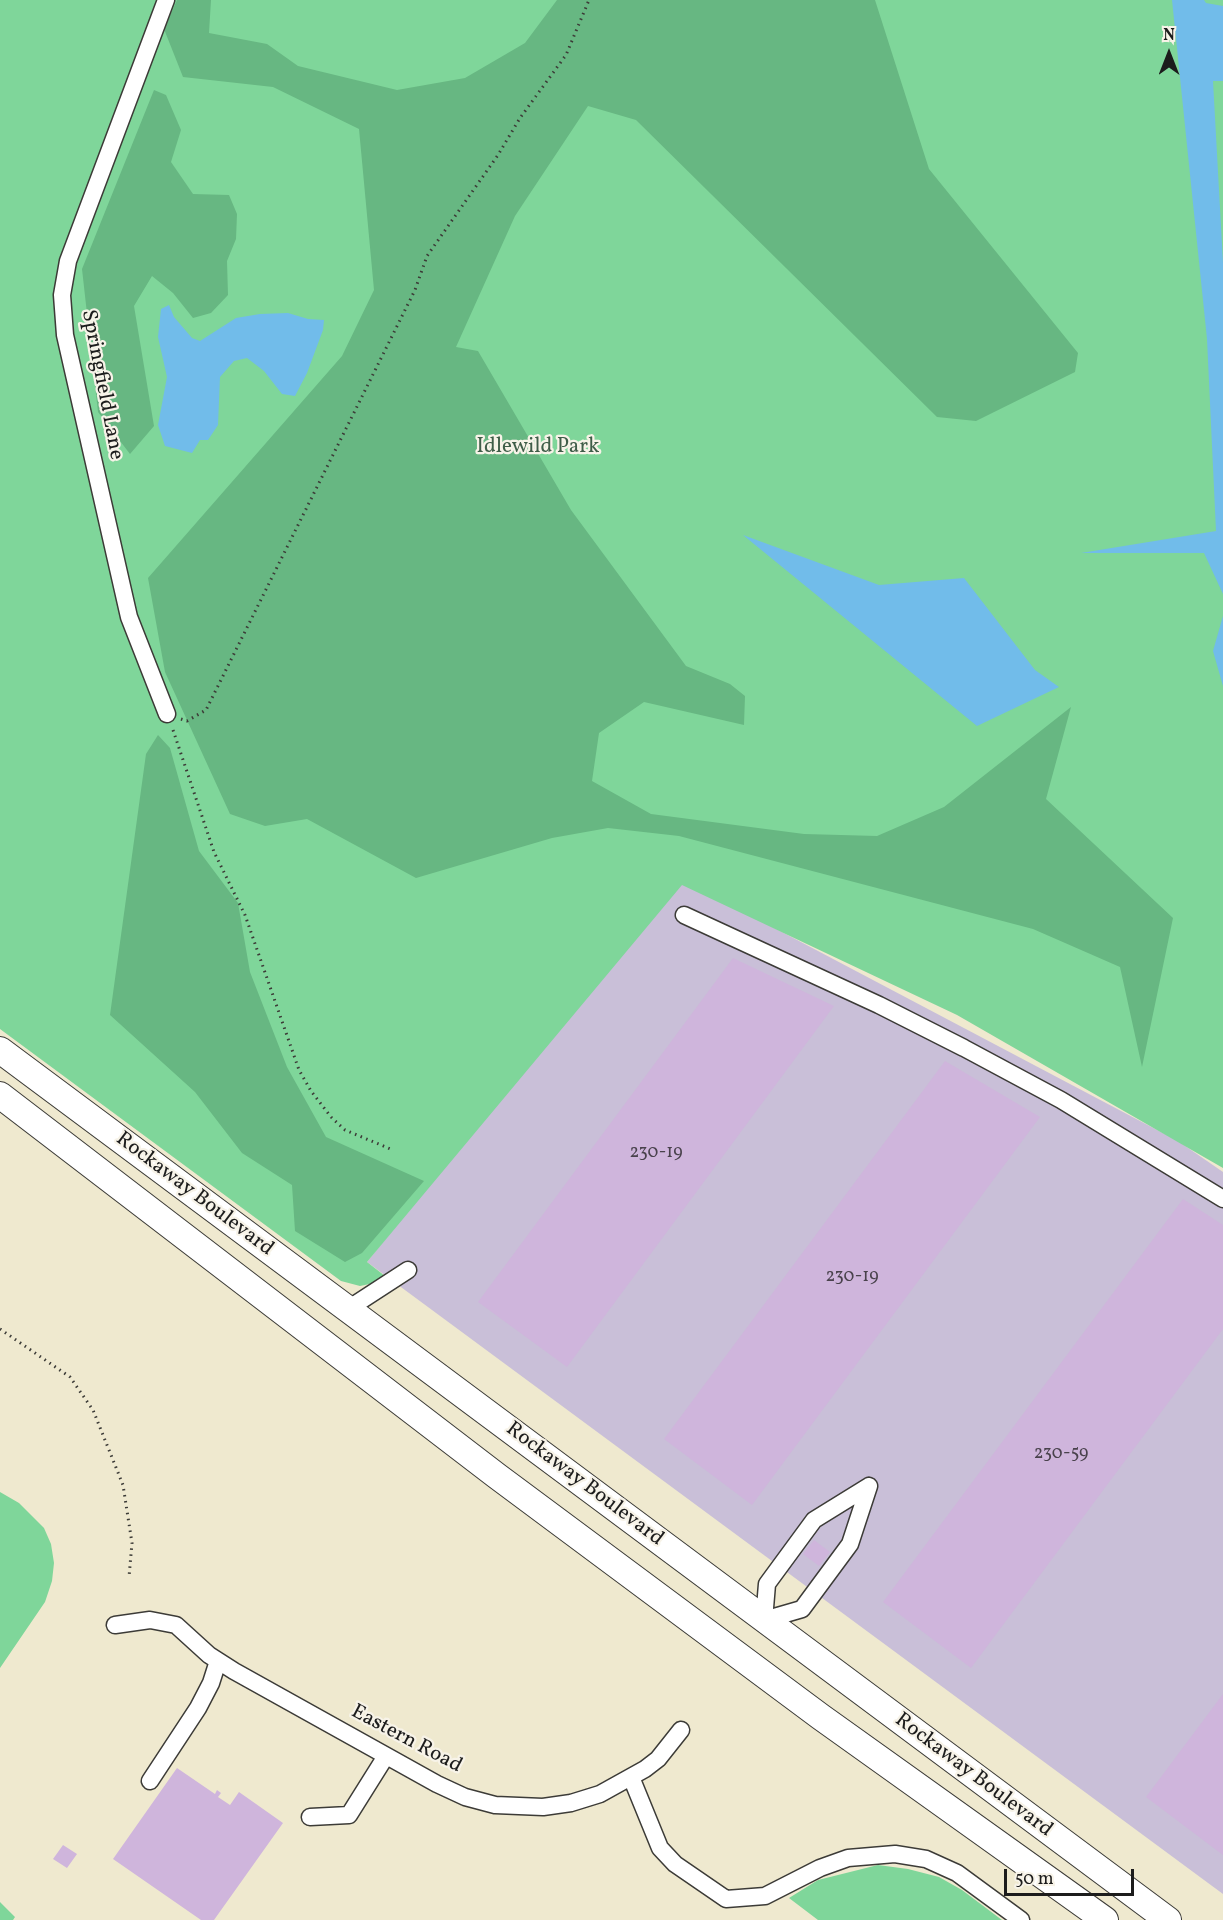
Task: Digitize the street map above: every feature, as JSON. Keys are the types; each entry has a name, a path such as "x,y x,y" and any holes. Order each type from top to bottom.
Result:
{"highway":[{"name":"Rockaway Boulevard","path":"0,1050 1168,1920"},
{"name":"Rockaway Boulevard","path":"0,1095 346,1362 608,1558 812,1710 1105,1920"}],"street":[{"name":"Springfield Lane","path":"165,0 68,261 62,295 65,335 129,617 167,714"},
{"path":"684,915 857,995 964,1048 1060,1100 1223,1199"},
{"path":"348,1309 408,1270"},
{"path":"869,1486 850,1544 802,1609 764,1620 767,1584 814,1520 869,1486"},
{"name":"Eastern Road","path":"115,1625 150,1620 168,1622 183,1630 218,1661 386,1756 465,1797 511,1807 543,1807 571,1803 600,1794 658,1759 681,1731"},
{"path":"150,1780 198,1708 211,1683 218,1661"},
{"path":"310,1817 349,1815 386,1756"},
{"path":"630,1777 660,1848 675,1864 726,1899 765,1896 820,1868 848,1858 895,1854 926,1859 957,1873 1021,1920"}],"path":[{"path":"167,714 187,721 206,710 415,290 427,256 498,156 520,118 566,55 589,0"},
{"path":"167,714 214,852 245,915 299,1070 311,1091 331,1117 345,1130 393,1150"},
{"path":"0,1329 70,1377 93,1410 123,1485 132,1543 129,1577"}],"shaded area":[{"path":"674,875 1178,1141 1223,1172 1223,1894 367,1262"}],"green space":[{"name":"Idlewild Park","path":"0,0 1223,0 1223,1168 957,1015 682,885 367,1262 385,1276 379,1282 360,1286 341,1281 0,1029"},
{"path":"177,0 211,0 209,33 267,44 298,66 397,90 465,78 525,43 557,0 875,0 929,169 1078,353 1075,372 976,421 937,417 636,120 588,106 515,216 456,347 478,351 571,510 686,666 730,684 745,696 744,725 644,702 599,733 592,781 651,814 804,834 877,836 944,807 1071,707 1046,799 1173,918 1142,1067 1120,967 1033,929 679,836 608,828 552,838 416,878 307,819 265,826 230,814 165,672 148,578 342,356 374,290 359,129 273,87 183,77 164,29"},
{"path":"154,90 166,95 181,130 171,162 193,194 229,195 237,214 236,239 227,261 228,295 211,313 193,318 173,293 152,276 134,306 154,426 130,454 98,412 82,269"},
{"path":"158,735 170,748 199,851 238,903 250,972 287,1067 326,1137 424,1181 362,1253 345,1262 295,1231 292,1185 242,1153 195,1092 110,1015 146,754"},
{"path":"0,1492 19,1503 44,1528 51,1544 54,1563 52,1581 45,1602 0,1668"},
{"path":"878,1865 908,1869 939,1877 962,1890 1002,1920 818,1920 789,1898 818,1880"},
{"path":"0,1902 15,1917 13,1920 0,1920"}],"water":[{"path":"1172,0 1204,0 1206,3 1223,6 1223,81 1213,81 1223,263 1223,594 1204,553 1081,553 1216,531 1207,339"},
{"path":"169,305 174,317 192,338 200,341 236,318 260,314 288,313 308,319 324,320 323,330 307,373 295,396 282,394 264,371 247,358 234,361 220,377 218,425 208,440 200,440 192,453 165,446 158,425 167,377 158,337 161,309"},
{"path":"743,535 879,585 964,578 1035,670 1059,687 977,726"},
{"path":"1223,616 1223,686 1213,651"}],"building":[{"path":"733,958 834,1006 567,1367 478,1302"},
{"path":"945,1061 1040,1117 752,1505 664,1439"},
{"path":"1183,1199 1223,1225 1223,1329 971,1668 883,1602"},
{"path":"814,1540 830,1552 819,1566 803,1554"},
{"path":"1223,1694 1223,1855 1146,1797"},
{"path":"177,1768 215,1794 217,1790 221,1793 218,1797 230,1805 239,1792 283,1823 214,1920 201,1920 113,1859"},
{"path":"63,1845 77,1854 67,1868 53,1859"}]}
